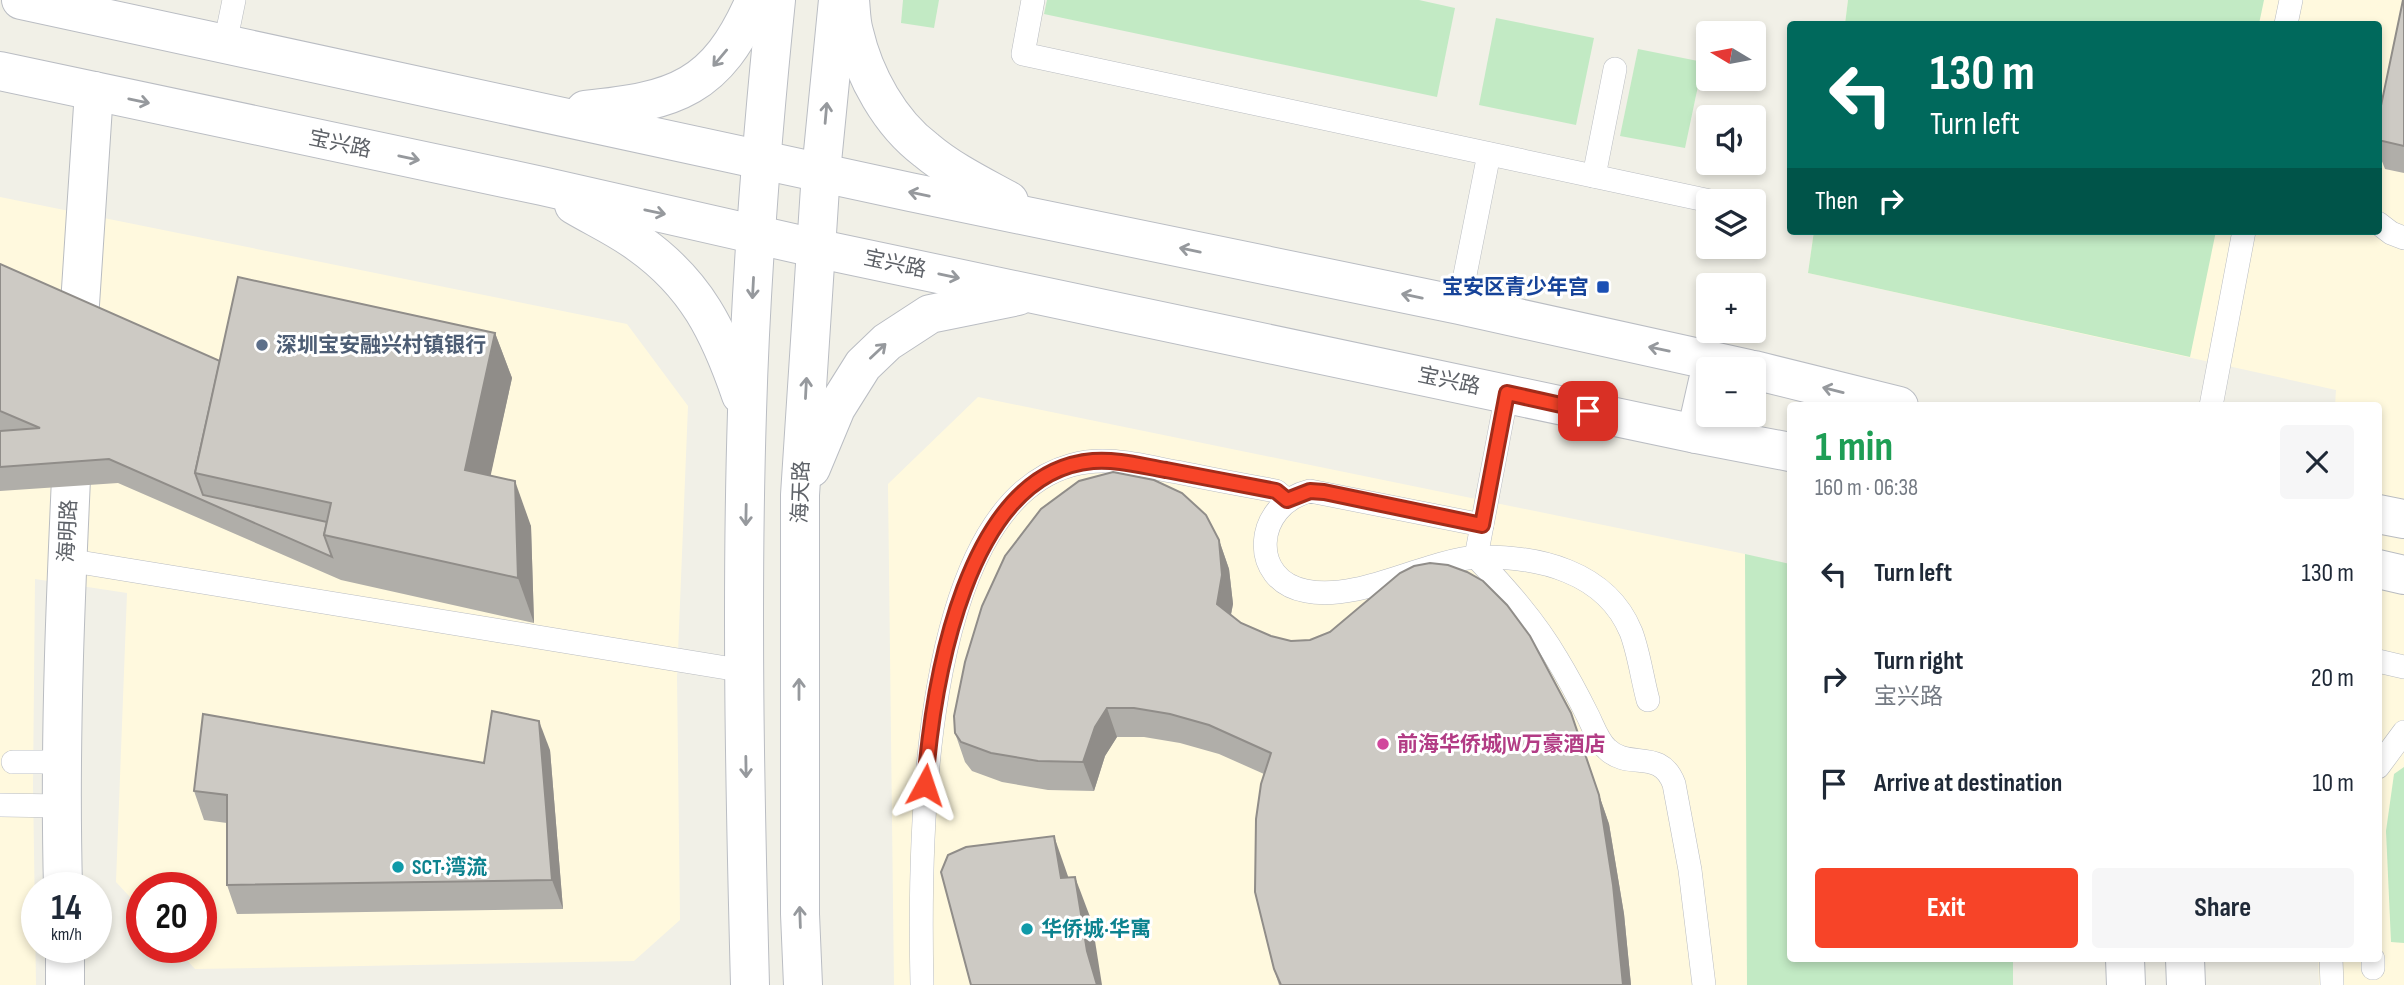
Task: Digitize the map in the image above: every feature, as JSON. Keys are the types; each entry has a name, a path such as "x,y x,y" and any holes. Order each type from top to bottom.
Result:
{"main road":[{"path":"21,0 1044,220 1459,305 1696,366"},
{"path":"551,114 633,106 681,91 721,60 743,28 755,0"},
{"path":"750,985 745,671 747,414 756,233 776,0"},
{"name":"海天路","path":"803,985 799,888 800,495 815,247 838,0"},
{"path":"850,0 853,32 870,76 898,124 925,150 960,174 1044,220"},
{"name":"宝兴路","path":"0,71 815,247 1787,451"},
{"name":"海明路","path":"63,872 61,806 67,560 93,91"},
{"path":"542,187 640,243 677,274 704,309 726,352 747,414"},
{"path":"800,495 836,408 863,365 887,342 930,314 1033,293"},
{"path":"1766,374 1883,402"},
{"path":"1696,434 1698,427"},
{"path":"2382,515 2404,519"},
{"path":"2382,570 2404,575"},
{"path":"2125,962 2126,985"},
{"path":"2185,962 2186,985"},
{"path":"65,963 65,985"}],"lane":[{"path":"225,44 234,0"},
{"path":"1033,0 1023,54 1696,198"},
{"path":"2287,21 2291,0"},
{"path":"1594,176 1615,69"},
{"path":"1459,305 1489,154"},
{"path":"2382,226 2404,238"},
{"path":"2212,402 2243,235"},
{"path":"1476,557 1507,393"},
{"path":"922,985 923,808 932,718 958,609 977,559 1002,514 1029,485 1044,476 1067,466 1094,461 1138,465 1276,491 1287,500"},
{"path":"1482,525 1310,491 1287,500 1278,507 1266,529 1266,553 1278,576 1298,589 1316,593 1357,588 1476,557 1548,564 1577,574 1597,587 1616,608 1630,631 1648,700"},
{"path":"1476,557 1514,597 1540,631 1605,748 1623,758 1654,762 1669,772 1674,784 1690,870 1703,985"},
{"path":"67,560 745,671"},
{"path":"2382,662 2404,667"},
{"path":"2382,762 2404,733"},
{"path":"13,762 62,762"},
{"path":"0,805 61,806"},
{"path":"2331,962 2332,985"}],"shaded area":[{"path":"1848,0 2404,0 2404,985 2319,985 2318,962 2382,962 2382,402 2335,402 2336,390 1808,273 1813,235 2382,235 2382,21 1845,21"},
{"path":"0,197 627,324 688,406 677,677 680,920 634,961 195,969 190,963 217,963 217,872 126,872 126,893 116,882 127,593 35,579 34,872 21,872 21,963 36,963 36,985 0,985"},
{"path":"978,397 1745,554 1747,985 894,985 888,484"}],"green space":[{"path":"903,0 939,0 934,28 901,23"},
{"path":"1047,0 1419,0 1455,8 1437,97 1044,14"},
{"path":"1848,0 2264,0 2260,21 1845,21"},
{"path":"1496,18 1594,38 1576,125 1479,105"},
{"path":"1638,49 1696,61 1697,91 1685,148 1620,136"},
{"path":"1813,235 2215,235 2190,357 1808,273"},
{"path":"1745,554 1787,563 1787,962 2013,962 2013,985 1747,985"},
{"path":"2404,767 2404,943 2391,942 2386,831 2394,774"}],"building":[{"path":"2404,0 2404,146 2382,141 2382,101"},
{"path":"0,264 220,361 195,473 203,495 327,522 324,535 332,557 109,459 0,467 0,431 40,428 0,411"},
{"path":"238,277 495,333 465,470 515,481 518,578 324,535 331,503 195,473"},
{"name":"前海华侨城JW万豪酒店","path":"1113,472 1154,480 1182,493 1206,515 1219,540 1222,575 1217,604 1241,623 1271,636 1291,641 1310,640 1330,632 1400,573 1414,566 1430,563 1448,565 1467,572 1483,581 1507,605 1530,636 1571,713 1599,795 1613,885 1623,985 1281,985 1274,969 1255,892 1256,819 1261,784 1271,753 1209,725 1170,714 1134,708 1107,708 1095,727 1083,762 1038,761 991,753 961,742 955,733 954,716 965,662 982,606 1005,556 1041,509 1079,481"},
{"name":"SCT·湾流","path":"492,711 539,721 552,880 227,885 227,795 194,791 203,714 484,763"},
{"name":"华侨城·华寓","path":"1054,836 1061,878 1075,877 1087,951 1097,985 971,985 941,872 948,855 966,847"}],"place":[{"name":"宝安区青少年宫","path":"1603,287"},
{"name":"深圳宝安融兴村镇银行","path":"262,345"},
{"name":"前海华侨城JW万豪酒店","path":"1383,744"},
{"name":"SCT·湾流","path":"398,867"},
{"name":"华侨城·华寓","path":"1027,929"}],"route":[{"path":"925,785 932,718 950,634 967,584 977,559 1002,514 1029,485 1044,476 1076,464 1115,461 1276,491 1287,500 1310,491 1324,492 1482,525 1507,393 1588,411"}]}
